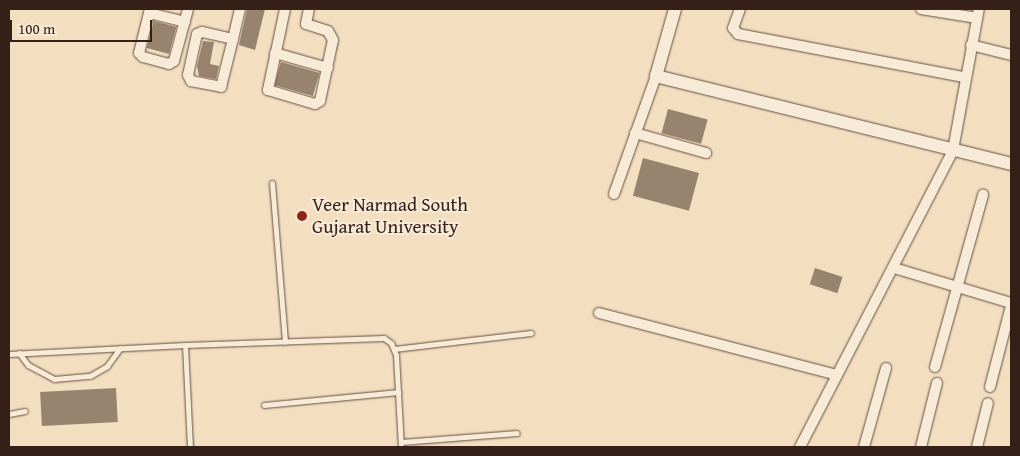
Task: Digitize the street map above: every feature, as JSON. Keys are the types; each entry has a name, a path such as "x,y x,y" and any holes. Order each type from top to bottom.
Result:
{"street":[{"path":"184,22 150,11 140,56 169,64 174,61 188,9"},
{"path":"233,39 202,32 197,34 188,75 191,81 220,88 233,39 240,9"},
{"path":"286,9 267,87 271,93 318,103 328,68 333,40 328,31 306,24 309,9"},
{"path":"614,194 656,76 676,9"},
{"path":"740,9 733,28 738,34 964,77"},
{"path":"800,447 894,268 953,150 964,77 978,13 921,9"},
{"path":"971,45 1011,55"},
{"path":"275,53 328,68"},
{"path":"656,76 1011,164"},
{"path":"635,132 706,153"},
{"path":"935,367 983,195"},
{"path":"894,268 1011,305 990,387"},
{"path":"599,313 837,375"},
{"path":"864,447 886,368"},
{"path":"921,447 937,384"},
{"path":"976,447 988,403"}],"lane":[{"path":"272,183 285,341"},
{"path":"394,349 531,333"},
{"path":"9,354 384,338 394,349 401,445 517,434"},
{"path":"185,345 190,447"},
{"path":"19,353 28,365 54,378 90,376 107,366 120,348"},
{"path":"264,405 398,392"},
{"path":"9,414 25,411"}],"building":[{"path":"247,9 265,9 255,50 239,45"},
{"path":"154,21 176,27 169,54 147,48"},
{"path":"203,41 214,42 210,64 219,66 216,79 199,76 197,66"},
{"path":"281,62 319,73 313,96 274,85"},
{"path":"668,109 708,120 701,144 662,133"},
{"path":"643,158 699,173 689,211 633,196"},
{"path":"815,268 843,277 837,293 810,284"},
{"path":"116,388 118,422 42,426 40,392"}],"place":[{"name":"Veer Narmad South Gujarat University","path":"302,216"}]}
